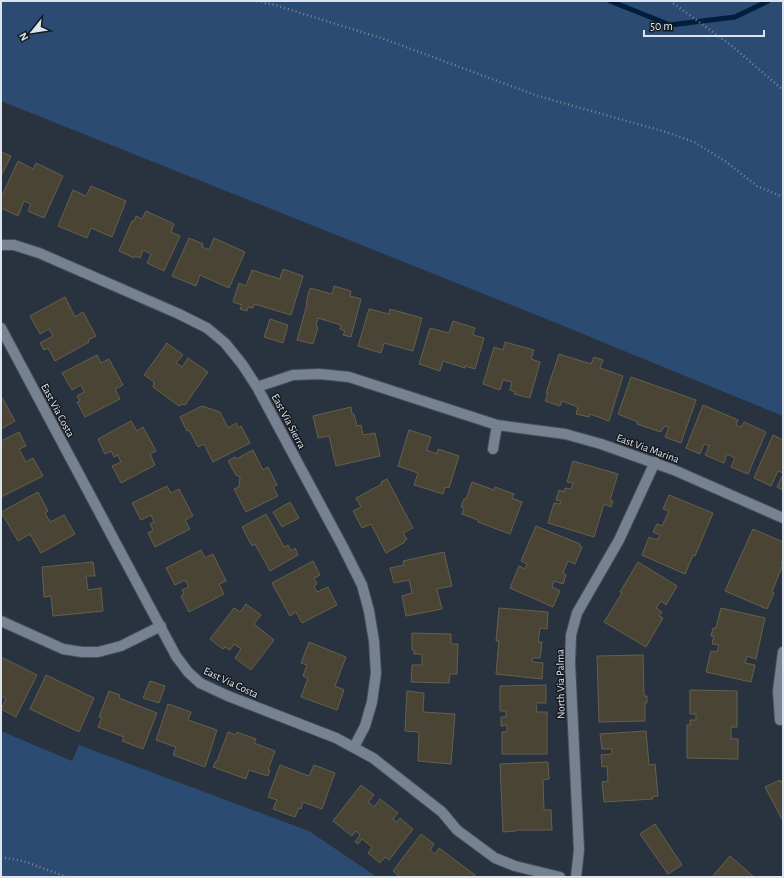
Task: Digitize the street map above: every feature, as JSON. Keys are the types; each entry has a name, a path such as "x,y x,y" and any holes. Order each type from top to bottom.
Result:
{"street":[{"name":"East Via Sierra","path":"1,246 14,245 39,253 179,314 207,328 225,343 242,364 257,387 362,585 369,611 374,641 376,673 372,702 365,726 354,747"},
{"name":"East Via Costa","path":"1,328 176,656 188,672 200,683 228,696 336,738 373,758 427,799 442,812 457,830 495,858 515,866 560,877"},
{"name":"East Via Marina","path":"257,387 293,375 320,374 349,377 497,425 565,434 601,444 655,462 783,518"},
{"path":"493,449 497,425"},
{"name":"North Via Palma","path":"576,877 579,850 570,664 571,635 577,613 619,540 655,462"},
{"path":"1,622 63,649 82,652 98,652 121,646 161,626"},
{"path":"780,720 778,691 783,652"}],"path":[{"path":"257,1 275,5 384,39 538,96 666,132 694,142 725,161 757,186 783,197"},
{"path":"670,1 732,46 783,90"},
{"path":"1,857 23,861 67,877"}],"shaded area":[{"path":"1,1 783,1 783,416 534,314 1,101"},
{"path":"1,731 72,761 79,745 309,831 377,877 1,877"}],"building":[{"path":"1,152 11,156 1,176"},
{"path":"18,161 33,169 36,163 63,176 44,218 28,211 31,204 24,201 18,216 1,208 1,198"},
{"path":"91,186 126,201 112,237 91,228 87,238 58,226 73,190 86,196"},
{"path":"146,211 174,224 171,232 180,236 164,271 147,263 151,254 143,250 140,258 135,256 134,258 119,251 132,221 134,221 136,216 142,219"},
{"path":"189,238 203,244 202,247 209,250 214,238 245,252 229,288 200,275 196,286 172,276"},
{"path":"283,269 303,276 291,315 254,304 253,308 248,307 247,311 240,309 242,305 233,302 239,283 246,286 252,270 280,279"},
{"path":"334,286 351,291 350,296 361,299 351,337 343,335 345,331 340,329 341,325 318,318 316,326 318,327 313,344 297,340 310,288 332,294"},
{"path":"65,297 75,317 83,312 96,336 88,340 89,342 55,361 48,348 44,350 40,343 53,336 49,329 40,334 30,316"},
{"path":"369,309 389,314 390,309 422,318 413,351 384,343 381,353 358,346"},
{"path":"270,319 288,325 283,343 264,337"},
{"path":"453,321 475,328 473,335 484,338 475,369 465,366 465,368 443,361 440,371 419,364 430,328 449,333"},
{"path":"505,342 534,350 531,359 540,362 530,398 514,394 515,392 510,390 512,382 503,380 500,390 483,384 494,347 503,350"},
{"path":"167,343 183,355 176,363 182,367 188,358 208,372 185,405 182,404 179,406 153,387 154,382 144,375"},
{"path":"559,354 591,364 594,357 603,360 600,368 623,376 609,421 590,414 589,417 576,414 578,407 562,401 560,406 545,401 548,393 546,393"},
{"path":"97,355 101,363 109,359 123,385 115,389 120,399 85,417 77,402 80,401 77,396 84,392 81,385 72,390 62,373"},
{"path":"631,377 696,400 681,443 665,437 669,427 664,426 661,432 637,424 638,422 618,414"},
{"path":"1,396 15,421 1,429"},
{"path":"703,405 738,420 736,425 741,427 744,422 766,432 748,474 731,467 735,458 727,454 724,463 705,455 709,446 704,444 700,454 686,448"},
{"path":"202,406 220,412 228,428 236,423 239,428 241,426 250,443 213,462 204,444 198,447 189,430 187,431 180,417"},
{"path":"351,407 357,426 361,425 363,435 375,433 380,456 336,466 329,436 318,438 313,416"},
{"path":"131,421 137,431 143,427 156,451 150,454 155,465 121,483 112,466 121,462 118,455 114,457 111,451 105,454 98,439"},
{"path":"409,430 431,437 427,450 437,454 438,449 459,456 449,488 445,487 443,494 414,485 418,473 398,466"},
{"path":"19,432 26,446 19,449 26,462 33,458 43,476 1,497 1,441"},
{"path":"773,435 783,440 783,473 778,471 771,486 754,478"},
{"path":"253,450 263,470 268,467 277,485 273,487 278,496 246,512 234,489 239,487 240,477 236,475 228,461 235,457 236,459"},
{"path":"573,461 618,474 610,500 613,501 611,507 604,504 594,537 548,523 554,503 560,504 561,501 556,500 559,490 564,492 565,488 571,489 573,483 567,482"},
{"path":"783,474 783,490 777,487"},
{"path":"387,479 413,528 403,533 407,539 404,541 405,542 386,553 371,524 362,528 353,511 361,507 356,498 382,484 381,482"},
{"path":"472,482 494,490 495,487 514,494 512,498 522,502 510,534 478,522 478,520 462,514 464,508 461,507 464,499 466,499"},
{"path":"167,486 171,493 179,489 193,516 185,520 190,529 155,547 148,533 153,530 150,524 154,522 151,515 141,520 132,503"},
{"path":"38,492 48,511 45,513 50,522 64,515 75,534 41,553 30,534 18,541 1,512"},
{"path":"669,495 713,513 695,556 693,555 685,574 642,555 649,537 657,540 660,535 653,532 657,524 662,526 669,511 663,509"},
{"path":"290,502 299,518 282,527 273,512"},
{"path":"266,514 284,547 288,545 291,551 295,548 298,555 270,571 255,544 252,546 242,527"},
{"path":"536,526 580,544 579,546 582,547 575,564 568,561 563,573 566,575 563,584 554,581 552,587 560,591 553,607 510,588 519,566 525,569 527,564 521,561"},
{"path":"753,529 783,542 783,558 781,563 783,564 772,592 774,593 767,609 725,591"},
{"path":"201,550 205,558 213,554 226,581 219,584 224,594 189,612 181,596 184,594 182,590 189,587 185,580 175,585 166,568"},
{"path":"444,552 452,586 437,589 442,609 406,616 402,596 412,593 409,580 394,583 390,568 404,565 403,561"},
{"path":"313,561 320,575 314,578 317,584 314,586 317,592 328,587 337,605 302,623 296,612 290,616 272,583"},
{"path":"93,562 95,576 86,576 88,590 101,588 103,611 53,616 51,596 44,597 42,567"},
{"path":"638,562 677,586 666,605 661,601 656,608 662,612 659,616 663,618 646,647 604,622 622,593 620,592"},
{"path":"246,604 261,615 254,624 274,640 251,670 235,658 241,649 234,644 230,650 225,647 223,649 210,639 234,608 240,612"},
{"path":"499,608 548,612 547,629 540,628 538,642 542,642 540,658 532,658 532,662 543,663 542,679 496,674 499,641 496,641"},
{"path":"721,608 765,618 756,659 747,656 745,663 755,665 751,682 706,672 711,651 717,652 719,645 712,644 714,636 711,636 713,628 716,628"},
{"path":"412,633 451,634 451,644 458,644 457,674 450,674 449,683 411,682 412,665 422,665 422,654 414,654 414,650 412,650"},
{"path":"309,642 346,657 335,686 344,690 337,710 301,697 308,678 303,676 307,665 301,663"},
{"path":"643,655 644,696 647,696 647,703 645,703 645,721 599,722 597,656"},
{"path":"1,657 37,675 16,717 1,709 6,699 1,696"},
{"path":"46,675 94,698 79,732 30,709"},
{"path":"150,681 165,686 159,703 143,698"},
{"path":"546,685 546,703 536,703 537,712 547,712 547,754 502,754 502,732 507,732 507,725 501,726 501,717 506,717 506,711 500,711 500,686"},
{"path":"690,690 737,691 737,727 731,727 731,739 738,739 738,759 687,758 687,725 690,725 690,720 696,720 696,714 690,714"},
{"path":"109,691 120,695 119,698 157,713 143,749 122,741 124,737 98,727 102,717 99,717"},
{"path":"407,691 424,693 423,712 455,714 451,764 418,761 419,732 405,731"},
{"path":"168,704 191,712 188,720 217,730 205,767 173,755 176,747 156,740"},
{"path":"646,731 649,765 655,764 658,796 652,797 653,799 604,802 602,782 608,781 607,766 602,767 601,755 612,754 612,749 602,749 600,734"},
{"path":"228,732 236,735 237,732 256,739 254,743 275,751 268,770 270,770 268,776 249,770 246,779 213,767 217,761"},
{"path":"548,762 549,779 543,780 544,810 551,810 552,830 516,830 503,832 500,764"},
{"path":"280,765 309,776 314,765 335,773 322,809 303,802 301,809 299,808 295,817 273,809 277,800 268,797"},
{"path":"780,780 783,782 783,821 765,787"},
{"path":"361,785 374,795 368,802 374,807 380,799 398,813 393,819 397,822 400,818 413,829 389,860 385,857 380,863 368,853 372,847 362,839 358,844 355,842 360,835 356,831 352,836 333,821"},
{"path":"655,824 682,865 668,874 640,834"},
{"path":"421,834 434,844 430,850 435,854 439,848 475,875 474,877 400,877 393,871"},
{"path":"730,856 754,877 712,877"}],"waterway":[{"path":"610,1 670,25 735,17 768,1"}]}
